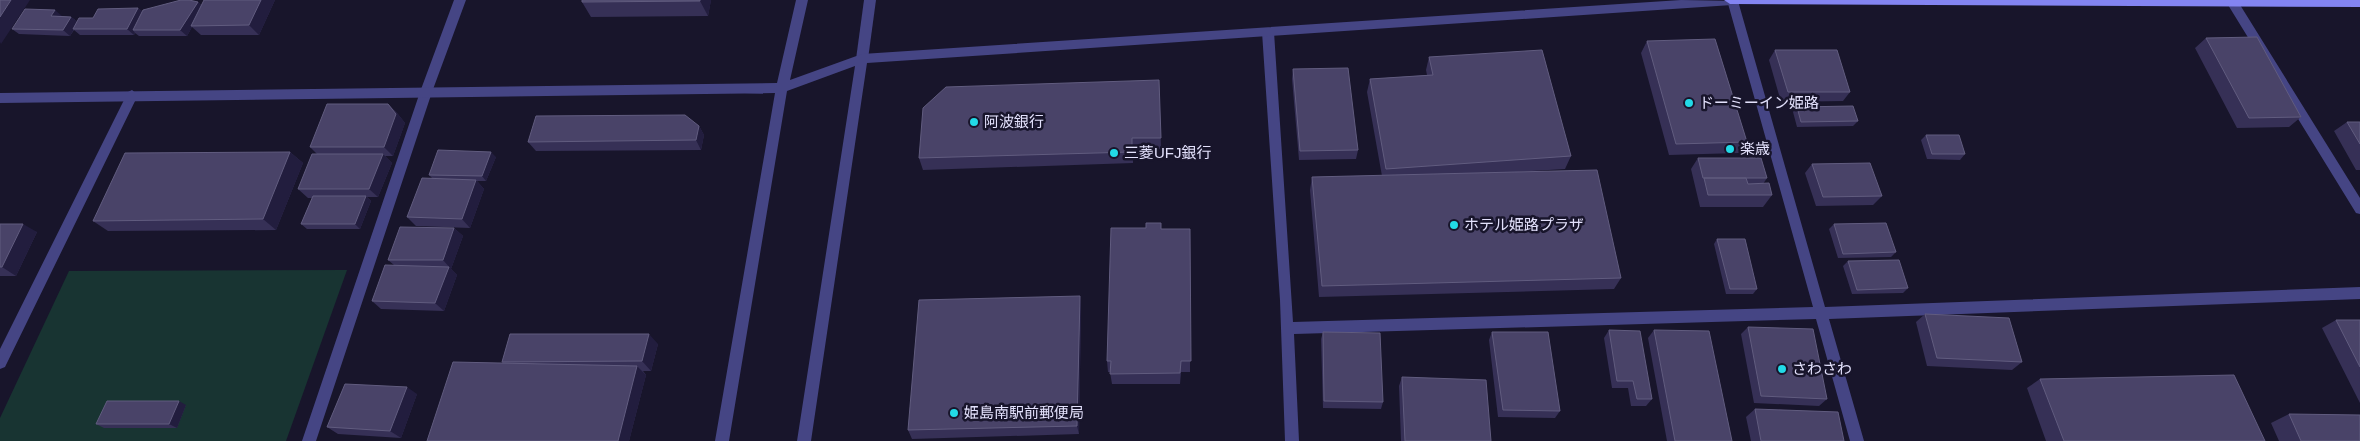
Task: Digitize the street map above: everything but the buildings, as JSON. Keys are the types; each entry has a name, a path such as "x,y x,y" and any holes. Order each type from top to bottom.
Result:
{"main road":[{"path":"1731,1 2232,1 2360,3"}],"street":[{"path":"309,441 426,92 460,0"},
{"path":"722,441 782,88 802,0"},
{"path":"804,441 870,0"},
{"path":"0,98 782,88 862,59 1731,1 1857,441"},
{"path":"2232,1 2360,209"},
{"path":"1268,32 1287,328 1292,441"},
{"path":"0,363 132,95"},
{"path":"1287,328 1819,313 2360,293"}],"green space":[{"path":"347,270 286,441 0,441 0,418 69,271"}],"place":[{"name":"ドーミーイン姫路","path":"1689,103"},
{"name":"阿波銀行","path":"974,122"},
{"name":"楽歳","path":"1730,149"},
{"name":"三菱UFJ銀行","path":"1114,153"},
{"name":"ホテル姫路プラザ","path":"1454,225"},
{"name":"さわさわ","path":"1782,369"},
{"name":"姫島南駅前郵便局","path":"954,413"}]}
